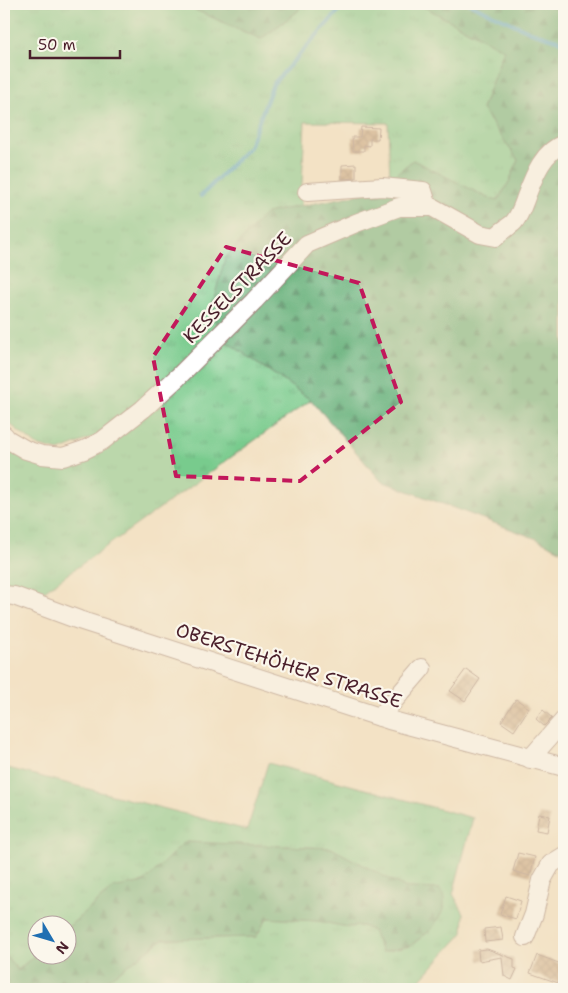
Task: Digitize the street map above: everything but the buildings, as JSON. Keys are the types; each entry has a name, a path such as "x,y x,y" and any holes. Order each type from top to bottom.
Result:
{"street":[{"name":"KESSELSTRASSE","path":"4,435 7,439 26,450 42,455 63,457 102,441 143,409 178,377 254,301 307,244 399,206 432,207 480,234 496,237 514,221 547,154 554,147 564,144"},
{"path":"307,192 382,187 423,191 428,207"},
{"name":"OBERSTEHÖHER STRASSE","path":"4,595 14,596 79,620 380,717 564,767"},
{"path":"380,717 422,668"},
{"path":"530,759 564,720"},
{"path":"525,937 534,914 542,880 551,864 564,856"}],"highlighted area":[{"path":"226,247 359,283 401,402 300,481 176,476 153,357"}],"green space":[{"path":"4,4 182,4 261,39 298,11 301,4 419,4 504,50 482,109 518,160 509,182 498,200 488,198 413,160 390,179 388,123 305,122 301,206 266,213 218,329 137,406 99,435 59,451 36,445 11,425 4,412"},
{"path":"182,4 301,4 298,11 261,39"},
{"path":"419,4 564,4 564,552 537,539 381,481 311,400 226,341 218,329 211,309 225,258 266,213 375,191 413,160 488,198 498,200 509,182 518,160 482,109 504,50"},
{"path":"226,341 311,400 40,594 4,592 4,439 36,463 67,463 157,408"},
{"path":"268,763 473,818 453,894 464,913 463,933 412,989 96,989 163,939 256,937 267,918 318,921 347,927 363,926 373,931 382,952 410,946 432,929 440,889 406,888 331,848 184,842 144,882 113,888 78,918 78,916 28,916 28,961 18,970 4,954 4,767 247,830"},
{"path":"184,842 331,848 406,888 440,889 444,897 444,909 432,929 410,946 382,952 373,931 363,926 347,927 318,921 267,918 256,937 163,939 96,989 4,989 4,954 18,970 28,961 28,966 78,966 78,918 113,888 144,882"}],"waterway":[{"path":"201,196 249,147 273,84 345,4"},
{"path":"470,4 531,32 564,42"}]}
